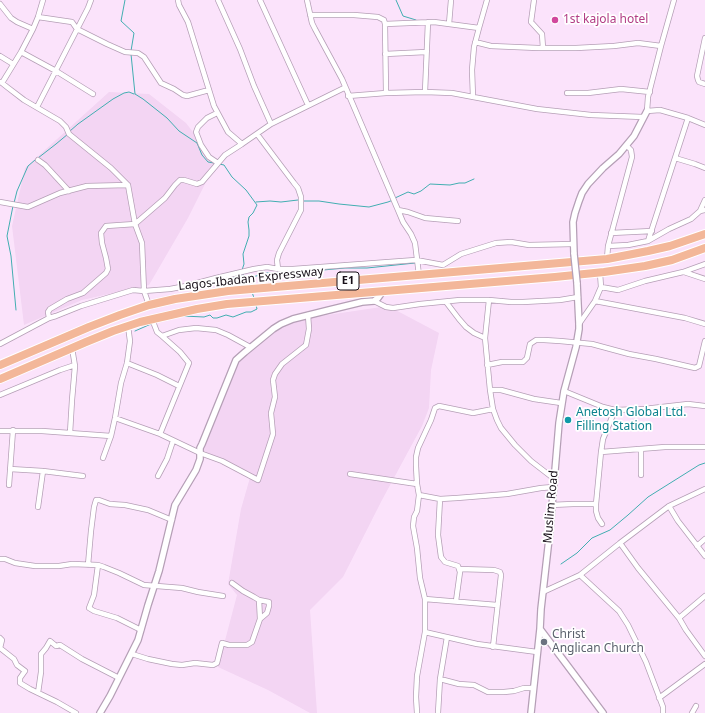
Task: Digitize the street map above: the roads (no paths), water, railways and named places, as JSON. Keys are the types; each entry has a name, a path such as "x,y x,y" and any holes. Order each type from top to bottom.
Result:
{"highway":[{"name":"Lagos-Ibadan Expressway","path":"0,365 120,315 149,305 175,299 228,291 607,258 670,246 705,234"},
{"name":"Lagos-Ibadan Expressway","path":"0,379 86,342 128,326 183,312 227,304 600,273 672,260 705,248"}],"street":[{"path":"43,0 33,29 21,52 1,82 15,94 60,120 69,132 111,168 128,185 135,224 142,243 144,291 149,305"},
{"path":"37,108 91,0"},
{"path":"178,0 188,22 217,113 228,132 242,144"},
{"path":"218,0 271,124"},
{"path":"260,0 308,105"},
{"path":"307,0 315,29 342,79 344,88 403,222 413,238 419,275"},
{"path":"448,24 451,0"},
{"path":"473,96 472,70 476,42 487,0"},
{"path":"534,0 531,22 542,34 543,48"},
{"path":"674,0 661,46 646,111 660,110 688,118 705,125"},
{"path":"0,4 17,22 33,29"},
{"path":"310,15 354,15 378,17 384,20 386,93"},
{"path":"38,17 72,22 77,29 107,44 125,52 138,53 144,57 161,83 183,95 187,96 209,90"},
{"path":"385,24 428,22 479,28"},
{"path":"425,92 428,22"},
{"path":"705,38 697,76 699,82 705,84"},
{"path":"476,42 491,46 543,48 614,46 638,43 661,46"},
{"path":"21,52 56,71 93,94"},
{"path":"385,54 426,52"},
{"path":"0,56 13,64"},
{"path":"49,318 48,312 50,309 83,293 106,273 108,269 101,233 106,226 135,224 165,198 180,180 197,184 202,182 225,155 271,124 344,88"},
{"path":"567,93 588,93 621,89 650,92"},
{"path":"348,96 386,93 452,93 537,109 591,115 643,117"},
{"name":"Muslim Road","path":"531,713 552,505 557,434 564,391 577,343 579,324 573,244 573,222 578,201 582,193 603,168 627,146 637,132 646,111"},
{"path":"217,113 207,118 198,127 196,132 201,145 209,157 218,163"},
{"path":"648,241 688,118"},
{"path":"257,134 298,188 301,197 301,210 279,253 277,260 278,269"},
{"path":"607,258 611,233 632,157 631,150 627,146"},
{"path":"675,158 705,168"},
{"path":"38,160 45,165 69,191"},
{"path":"0,202 28,207 60,193 87,186 128,185"},
{"path":"608,246 628,245 648,241 691,219 703,210 705,200"},
{"path":"398,210 425,218 458,221"},
{"path":"611,233 652,231"},
{"path":"0,344 49,318 133,290 144,291 170,289 268,267 292,269 416,260 443,265 461,254 496,243 511,242 529,245 573,244"},
{"path":"601,287 618,290 645,281 683,272 705,264"},
{"path":"683,272 705,279"},
{"path":"579,324 595,301 601,287 600,273"},
{"path":"374,301 383,291"},
{"path":"100,713 138,640 172,520 174,506 196,470 200,459 200,448 236,360 250,347 273,329 293,319 362,302 374,301 386,307 393,308 446,302 489,300 523,302 560,300 578,297"},
{"path":"489,300 485,338 490,390 497,420 506,435 531,461 553,478"},
{"path":"595,301 685,318 705,324"},
{"path":"446,302 466,327 485,338"},
{"path":"115,418 160,434 200,453 222,461 258,480 273,434 271,414 274,397 273,380 282,364 306,345 309,330 308,315"},
{"path":"152,319 157,332 180,352 189,363 160,434"},
{"path":"103,458 111,436 121,383 127,363 130,341 128,326"},
{"path":"162,336 179,330 196,328 216,330 228,334 250,347"},
{"path":"487,365 502,362 523,362 527,358 530,344 536,340 560,340 592,344 629,354 695,368 699,366 705,340"},
{"path":"70,433 75,365 72,348"},
{"path":"127,363 180,386"},
{"path":"0,395 75,365"},
{"path":"490,390 497,389 534,399 562,403"},
{"path":"564,391 603,407 615,410 644,409 688,404 705,406"},
{"path":"417,713 417,676 425,632 425,599 420,578 413,526 419,495 416,457 418,448 435,408 439,406 473,413 494,409"},
{"path":"602,524 596,511 601,452 603,439 615,410"},
{"path":"0,431 13,430 111,436"},
{"path":"9,485 13,430"},
{"path":"158,476 167,459 173,441"},
{"path":"601,452 665,447 705,447"},
{"path":"641,449 641,475"},
{"path":"10,469 83,476"},
{"path":"38,507 43,471"},
{"path":"350,474 417,484"},
{"path":"419,495 440,499 507,494 553,487"},
{"path":"543,592 580,575 669,506 705,489"},
{"path":"440,499 438,535 441,557 445,562 458,566 460,569 494,570 500,572 501,575 493,647"},
{"path":"88,565 96,500 110,504 125,505 148,510 172,520"},
{"path":"552,505 596,504"},
{"path":"669,506 678,521 705,556"},
{"path":"697,546 705,539"},
{"path":"620,543 638,568 679,618 705,656"},
{"path":"0,559 35,566 59,566 72,564 98,565 144,585 182,588 223,596"},
{"path":"98,565 94,595 89,608 117,618 141,630"},
{"path":"456,601 460,569"},
{"path":"580,575 620,611 646,662 663,707 663,713"},
{"path":"232,583 243,592 259,600 269,602 267,613 260,619"},
{"path":"679,618 705,596"},
{"path":"425,599 497,605"},
{"path":"132,654 172,664 194,663 213,665 217,663 222,643 229,645 247,645 252,642 260,619 259,600"},
{"path":"540,629 603,713"},
{"path":"425,632 493,647 537,652"},
{"path":"438,713 440,679 447,637"},
{"path":"0,638 2,640 0,648 14,659 17,665 26,671 20,678 20,682 76,713"},
{"path":"38,693 42,654 50,641 56,646 60,645 82,659 119,678"},
{"path":"659,698 705,664"},
{"path":"440,679 474,686 488,692 504,692 524,688 533,688"},
{"path":"692,713 696,706"}],"waterway":[{"path":"125,0 121,21 134,33 131,51"},
{"path":"396,0 403,16 416,20"},
{"path":"131,54 135,94 167,118 179,131 197,143 202,155 208,162 214,163"},
{"path":"70,131 113,99 124,93 129,92 134,94"},
{"path":"38,158 68,134"},
{"path":"14,203 17,191 28,166 35,160"},
{"path":"219,164 224,165 232,177 246,190 257,205 249,217 249,236 243,254 244,264 242,270"},
{"path":"395,198 408,192 414,194 430,184 450,185 465,183 474,179"},
{"path":"256,202 298,200"},
{"path":"304,201 319,201 369,207 393,200"},
{"path":"13,206 7,236 11,256 16,310"},
{"path":"249,278 267,273 367,268 415,263"},
{"path":"243,273 243,275 248,278 250,285"},
{"path":"201,285 242,276"},
{"path":"252,292 254,298"},
{"path":"183,316 204,317 210,315 213,318 217,318 226,315 233,317 257,309 256,305"},
{"path":"135,331 151,324"},
{"path":"561,564 577,553 592,538 610,530 648,497 699,465 705,463"}],"place":[{"name":"1st kajola hotel","path":"555,20"},
{"name":"Anetosh Global Ltd. Filling Station","path":"568,420"},
{"name":"Christ Anglican Church","path":"544,642"}]}
